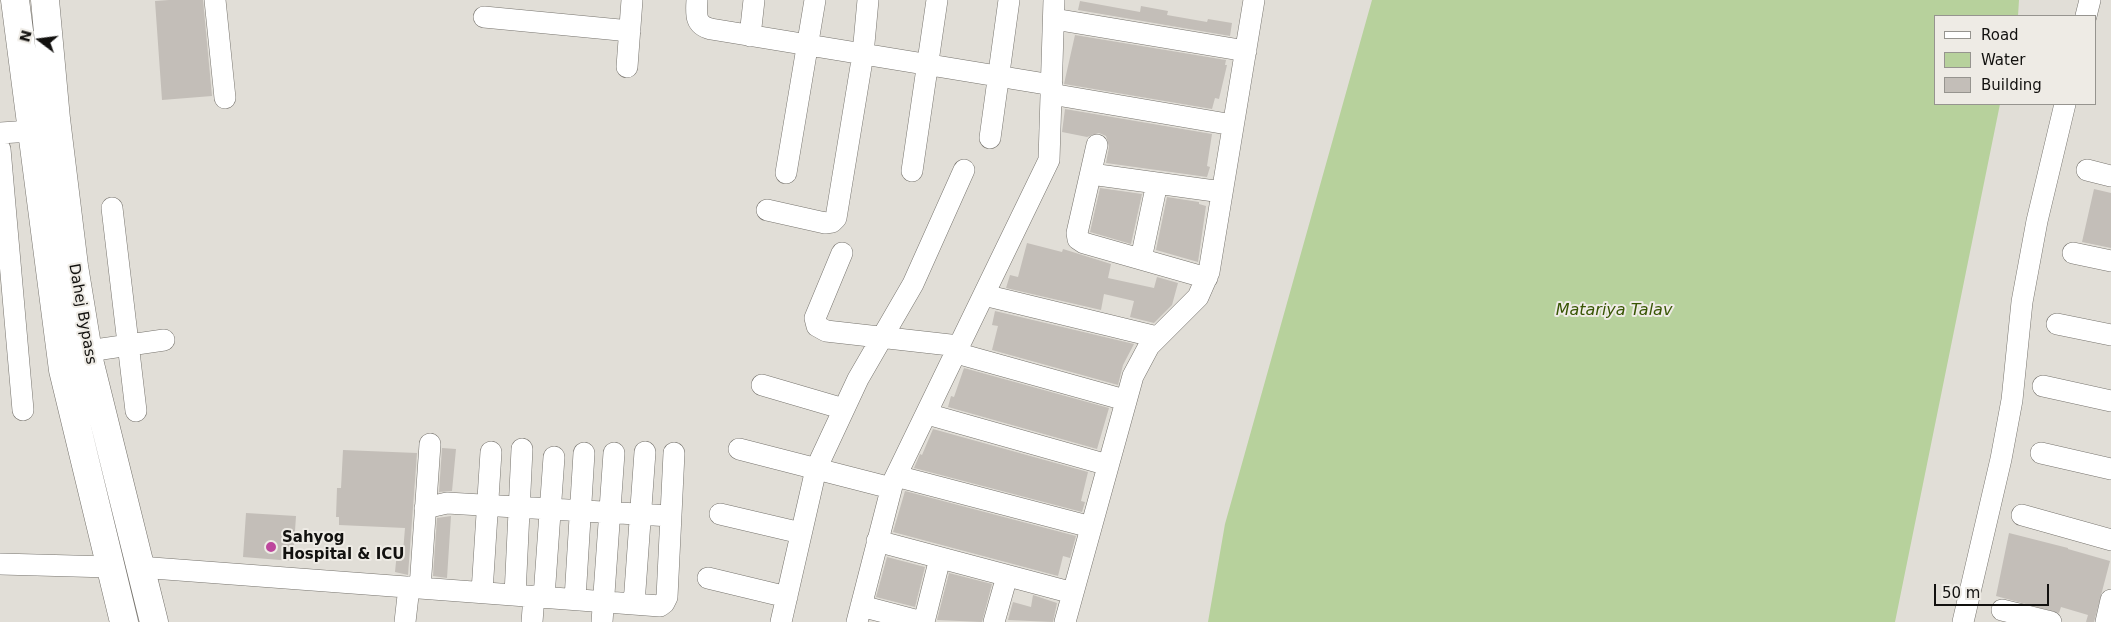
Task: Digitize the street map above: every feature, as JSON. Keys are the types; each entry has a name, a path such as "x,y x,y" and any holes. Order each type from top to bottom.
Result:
{"highway":[{"name":"Dahej Bypass","path":"15,0 63,370 124,622"},
{"name":"Dahej Bypass","path":"45,0 62,172 74,266 88,351 139,567 154,622"}],"street":[{"path":"215,0 226,98"},
{"path":"627,67 632,0"},
{"path":"697,0 696,14 702,27 998,76 1051,90 1233,125"},
{"path":"750,36 754,0"},
{"path":"786,173 815,0"},
{"path":"767,210 825,223 832,222 836,218 863,54 868,0"},
{"path":"912,171 937,0"},
{"path":"990,138 1009,0"},
{"path":"1066,622 1133,376 1149,346 1198,296 1207,278 1254,0"},
{"path":"2086,15 2090,0"},
{"path":"940,558 924,622 859,614 894,482 1049,160 1054,10 1246,51"},
{"path":"484,17 630,30"},
{"path":"1963,622 2001,459 2012,400 2022,302 2037,221 2065,105"},
{"path":"0,132 31,131"},
{"path":"1097,145 1077,232 1078,239 1084,243 1207,278"},
{"path":"0,149 23,410"},
{"path":"781,622 816,469 858,379 913,284 964,170"},
{"path":"2088,170 2111,176"},
{"path":"1091,174 1222,192"},
{"path":"1141,259 1158,183"},
{"path":"112,208 136,411"},
{"path":"842,253 815,318 817,326 826,331 958,350 1125,400"},
{"path":"2073,253 2111,262"},
{"path":"984,295 1157,337"},
{"path":"2057,324 2111,335"},
{"path":"88,351 164,340"},
{"path":"762,385 844,409"},
{"path":"2043,386 2111,401"},
{"path":"927,414 1108,465"},
{"path":"405,622 414,587 426,508 430,444"},
{"path":"522,449 519,508 531,596 532,622"},
{"path":"739,449 816,469 894,482 1091,528"},
{"path":"482,592 491,452"},
{"path":"634,604 645,452"},
{"path":"575,599 584,453"},
{"path":"603,612 614,453"},
{"path":"139,567 575,599 603,612 634,604 660,606 667,597 674,453"},
{"path":"2041,453 2111,469"},
{"path":"531,596 550,510 554,457"},
{"path":"426,508 447,503 671,516"},
{"path":"720,514 801,534"},
{"path":"2022,514 2111,540"},
{"path":"877,541 1073,593"},
{"path":"0,564 110,566"},
{"path":"994,622 1007,576"},
{"path":"708,578 787,597"},
{"path":"2106,622 2111,600"},
{"path":"2002,610 2051,622"}],"water":[{"name":"Matariya Talav","path":"1372,0 2019,0 2018,15 1934,15 1934,105 2000,105 1895,622 1208,622 1225,524"}],"building":[{"path":"203,0 212,96 162,100 155,1"},
{"path":"1080,1 1140,12 1141,6 1168,11 1167,15 1207,22 1208,19 1232,23 1230,36 1078,10"},
{"path":"1075,35 1226,60 1225,65 1227,65 1219,99 1215,98 1212,109 1064,84"},
{"path":"1065,109 1212,134 1207,166 1210,167 1207,177 1106,163 1109,147 1106,136 1099,133 1087,137 1062,132"},
{"path":"1100,188 1142,194 1131,244 1090,232"},
{"path":"2094,189 2111,193 2111,248 2082,242"},
{"path":"1167,197 1199,202 1199,204 1206,206 1198,262 1156,250"},
{"path":"1027,243 1062,252 1063,249 1111,264 1108,278 1154,288 1157,277 1178,283 1172,305 1154,323 1130,317 1134,301 1104,294 1101,310 1006,288 1010,275 1018,277"},
{"path":"995,311 1134,344 1123,365 1118,385 992,350 998,326 992,325"},
{"path":"964,368 1109,408 1097,449 948,407 951,396 954,397"},
{"path":"933,429 1088,472 1081,501 1085,502 1082,512 914,468"},
{"path":"442,448 456,449 452,491 439,492"},
{"path":"343,450 417,453 408,575 395,572 397,552 403,552 405,528 339,525 339,517 336,517 337,488 341,488"},
{"path":"905,491 1076,536 1070,558 1063,556 1058,576 893,532"},
{"path":"246,513 296,516 293,561 243,557"},
{"path":"451,516 447,578 433,576 437,518"},
{"path":"2009,533 2110,561 2094,622 2086,622 2088,615 2061,607 2059,613 1996,596"},
{"path":"887,557 925,567 915,607 876,597"},
{"path":"949,573 992,584 982,622 937,620"},
{"path":"1033,595 1057,603 1053,622 1008,620 1013,602 1031,607"}],"place":[{"name":"Sahyog Hospital & ICU","path":"271,547"}]}
